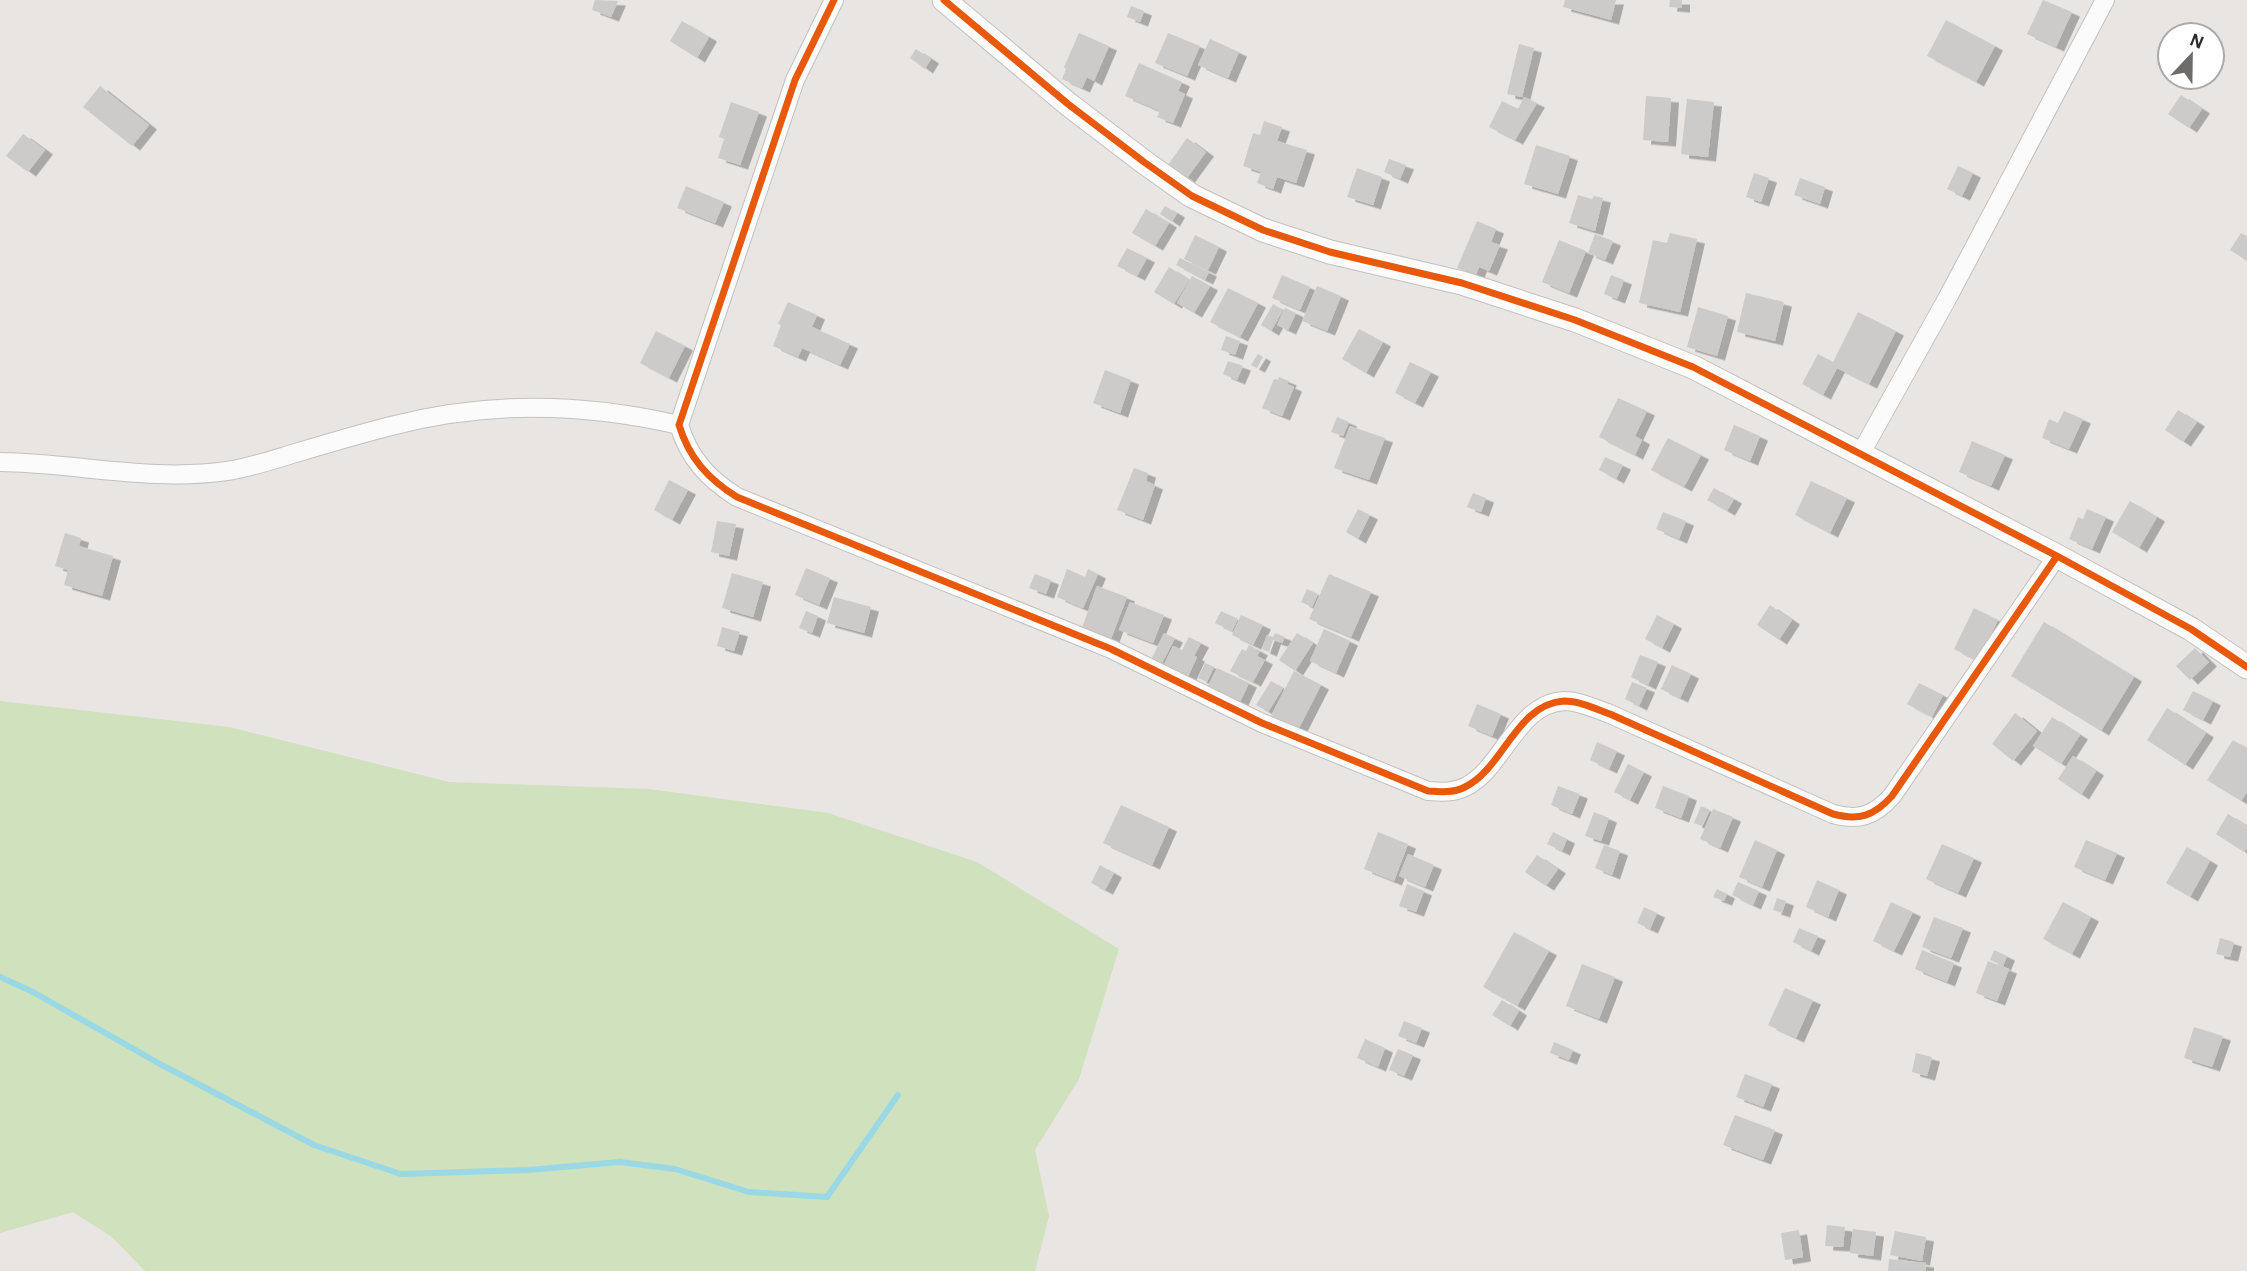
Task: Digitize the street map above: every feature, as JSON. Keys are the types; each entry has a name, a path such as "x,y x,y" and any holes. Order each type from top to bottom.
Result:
{"street":[{"path":"834,0 795,80 679,425 691,454 704,472 737,497 1111,649 1262,723 1428,792 1446,792 1466,787 1483,773 1537,710 1550,703 1567,701 1585,704 1610,714 1833,814 1853,819 1866,817 1878,810 1892,796 2057,556"},
{"path":"944,0 1068,104 1192,196 1274,234 1330,252 1462,283 1576,320 1693,367 2057,556 2191,629 2247,667"},
{"path":"1861,453 1948,297 2105,0"},
{"path":"0,462 36,463 138,474 184,475 225,471 258,466 393,425 494,408 570,408 631,414 679,425"}],"green space":[{"path":"0,701 229,727 449,782 648,789 828,813 977,862 1119,949 1079,1079 1035,1150 1049,1216 1035,1271 145,1271 112,1237 73,1212 0,1233"}],"building":[{"path":"595,0 618,1 611,17 592,10"},
{"path":"1565,0 1616,0 1611,20 1563,7"},
{"path":"1670,0 1682,0 1682,8 1669,7"},
{"path":"2043,0 2072,12 2056,47 2027,34"},
{"path":"1131,6 1144,11 1140,22 1127,17"},
{"path":"1946,20 1995,46 1976,82 1927,56"},
{"path":"682,21 709,37 697,58 670,41"},
{"path":"1079,33 1109,46 1094,81 1087,77 1082,88 1062,79 1066,69 1064,67"},
{"path":"1168,33 1200,46 1187,76 1155,63"},
{"path":"1210,39 1239,52 1228,78 1198,65"},
{"path":"1519,44 1534,48 1522,97 1507,94"},
{"path":"916,49 931,59 925,69 910,58"},
{"path":"1139,63 1182,82 1178,91 1185,94 1173,123 1157,117 1160,111 1125,96"},
{"path":"100,86 149,125 132,146 83,107"},
{"path":"2181,95 2202,109 2189,128 2168,114"},
{"path":"1646,96 1671,98 1668,142 1643,140"},
{"path":"1524,97 1537,103 1515,140 1489,127 1502,101 1518,109"},
{"path":"1687,99 1714,102 1708,157 1681,154"},
{"path":"731,102 759,112 740,165 718,158 724,139 719,137"},
{"path":"1264,121 1282,127 1277,141 1307,150 1296,183 1277,177 1273,189 1257,183 1261,172 1243,166 1253,133 1260,135"},
{"path":"23,134 45,150 28,172 6,156"},
{"path":"1187,138 1206,152 1187,178 1168,165"},
{"path":"1536,145 1570,156 1558,194 1524,184"},
{"path":"1389,159 1406,165 1400,179 1384,172"},
{"path":"1958,166 1973,173 1962,196 1947,189"},
{"path":"1357,168 1382,177 1373,205 1347,197"},
{"path":"1754,173 1769,178 1761,202 1746,197"},
{"path":"1800,178 1825,187 1820,204 1794,195"},
{"path":"686,186 724,202 715,223 677,208"},
{"path":"1578,195 1592,199 1594,196 1603,198 1595,231 1569,223"},
{"path":"1165,206 1177,213 1172,222 1160,214"},
{"path":"1146,209 1169,223 1155,246 1132,233"},
{"path":"1477,221 1496,229 1491,242 1500,245 1489,271 1479,267 1476,275 1457,268"},
{"path":"1670,233 1697,239 1680,312 1639,303 1653,240 1667,243"},
{"path":"2241,233 2247,236 2247,261 2230,250"},
{"path":"1595,234 1613,241 1605,260 1588,253"},
{"path":"1195,235 1219,247 1208,270 1184,259"},
{"path":"1559,240 1586,251 1569,293 1542,282"},
{"path":"1127,248 1147,258 1137,276 1117,266"},
{"path":"1180,258 1209,272 1205,280 1176,265"},
{"path":"1169,267 1189,280 1174,304 1154,292"},
{"path":"1282,275 1310,287 1300,310 1272,298"},
{"path":"1611,275 1624,280 1617,299 1604,294"},
{"path":"1192,276 1210,286 1194,313 1177,303"},
{"path":"1317,286 1341,296 1327,331 1302,321"},
{"path":"1228,288 1258,303 1240,337 1210,322"},
{"path":"1746,293 1784,302 1775,341 1737,332"},
{"path":"788,302 817,315 812,327 850,344 840,365 802,348 798,357 773,346 781,325 778,324"},
{"path":"1273,304 1283,310 1271,331 1261,325"},
{"path":"1698,307 1728,316 1717,356 1687,347"},
{"path":"1285,308 1296,313 1288,330 1277,325"},
{"path":"1858,312 1896,331 1869,384 1837,368 1823,395 1802,384 1818,354 1833,362"},
{"path":"1359,329 1383,342 1366,373 1342,359"},
{"path":"656,331 685,346 669,378 640,363"},
{"path":"1226,336 1240,341 1235,355 1221,350"},
{"path":"1258,354 1263,357 1257,368 1251,365"},
{"path":"1228,361 1243,366 1237,380 1223,374"},
{"path":"1410,362 1431,372 1415,403 1395,393"},
{"path":"1105,370 1131,380 1120,413 1093,403"},
{"path":"1279,377 1289,381 1287,384 1294,387 1282,416 1262,408 1274,379 1278,380"},
{"path":"1618,398 1647,411 1635,436 1642,440 1635,455 1599,437"},
{"path":"2178,410 2197,422 2183,442 2165,430"},
{"path":"2064,411 2083,419 2069,449 2042,438 2049,419 2058,423"},
{"path":"1337,417 1349,422 1343,436 1331,432"},
{"path":"1734,425 1760,436 1750,461 1724,450"},
{"path":"1350,426 1385,438 1369,480 1334,468"},
{"path":"1668,438 1701,455 1684,487 1651,470"},
{"path":"1972,441 2005,455 1991,486 1959,472"},
{"path":"1605,457 1623,465 1616,479 1599,470"},
{"path":"1134,468 1148,473 1146,481 1155,485 1143,520 1117,510"},
{"path":"669,480 688,490 672,520 654,510"},
{"path":"1811,481 1847,498 1830,533 1795,515"},
{"path":"1714,488 1734,499 1727,511 1707,500"},
{"path":"1473,493 1486,498 1481,512 1467,507"},
{"path":"2130,501 2157,517 2139,548 2112,532"},
{"path":"1358,509 1370,515 1358,539 1346,532"},
{"path":"2087,509 2106,517 2092,549 2069,539 2078,517 2083,519"},
{"path":"1663,512 1686,521 1679,539 1656,529"},
{"path":"717,521 736,524 729,556 711,552"},
{"path":"65,533 81,538 79,546 113,556 102,596 64,585 68,570 55,566"},
{"path":"806,568 830,578 819,605 795,595"},
{"path":"1067,569 1085,577 1088,569 1098,574 1083,608 1057,597"},
{"path":"732,573 763,582 753,617 722,608"},
{"path":"1035,574 1051,580 1046,594 1029,588"},
{"path":"1329,574 1371,592 1351,637 1309,619"},
{"path":"1097,586 1127,597 1111,639 1082,628"},
{"path":"1307,589 1318,594 1312,607 1301,602"},
{"path":"834,597 871,607 864,633 827,623"},
{"path":"1130,602 1164,615 1153,643 1119,630"},
{"path":"1770,605 1792,620 1779,640 1757,625"},
{"path":"1974,608 1998,620 1978,661 1954,649"},
{"path":"806,611 818,616 812,633 799,628"},
{"path":"1221,611 1238,619 1232,631 1215,623"},
{"path":"1241,615 1263,625 1253,645 1232,635"},
{"path":"1657,615 1674,624 1662,648 1645,639"},
{"path":"2044,622 2134,677 2101,731 2011,676"},
{"path":"722,627 740,632 734,651 717,646"},
{"path":"1324,629 1350,641 1336,673 1310,661"},
{"path":"1164,633 1175,638 1162,663 1152,658"},
{"path":"1275,633 1285,637 1282,643 1273,640 1269,652 1262,649 1267,635 1273,637"},
{"path":"1297,633 1313,643 1295,671 1279,660"},
{"path":"1189,637 1201,643 1186,681 1162,669 1173,646 1182,650"},
{"path":"1249,645 1260,651 1257,656 1265,660 1253,682 1230,671 1242,649 1246,651"},
{"path":"2195,648 2209,662 2190,680 2176,666"},
{"path":"1640,655 1658,662 1648,685 1631,677"},
{"path":"1205,663 1214,667 1207,682 1198,678"},
{"path":"1672,665 1691,674 1680,698 1661,689"},
{"path":"1217,668 1249,683 1238,706 1206,690"},
{"path":"1294,671 1321,685 1297,732 1270,718"},
{"path":"1271,681 1283,688 1268,712 1256,705"},
{"path":"1632,682 1647,688 1639,706 1625,699"},
{"path":"1919,683 1943,695 1932,717 1907,704"},
{"path":"2193,691 2213,701 2203,720 2183,710"},
{"path":"1477,704 1501,714 1492,736 1468,726"},
{"path":"2167,708 2206,733 2185,765 2147,740"},
{"path":"2015,713 2037,731 2013,761 1992,744"},
{"path":"2052,717 2080,735 2061,764 2033,746"},
{"path":"2233,740 2247,749 2247,792 2241,801 2207,780"},
{"path":"1597,742 1617,751 1609,769 1590,760"},
{"path":"2073,756 2096,771 2081,795 2058,779"},
{"path":"1628,764 1644,772 1630,800 1614,792"},
{"path":"1558,786 1580,794 1572,814 1551,805"},
{"path":"1663,786 1689,796 1681,818 1655,808"},
{"path":"1121,805 1169,827 1152,865 1103,843"},
{"path":"1701,806 1710,810 1702,826 1694,823"},
{"path":"1713,809 1733,817 1720,848 1700,839"},
{"path":"1594,812 1609,818 1601,841 1585,836"},
{"path":"2228,814 2247,826 2247,848 2244,852 2216,834"},
{"path":"1378,832 1408,844 1394,881 1364,869"},
{"path":"1553,832 1567,839 1562,851 1547,844"},
{"path":"1755,840 1777,850 1762,887 1739,877"},
{"path":"2086,840 2117,853 2105,880 2074,867"},
{"path":"1942,844 1974,858 1958,893 1926,879"},
{"path":"1604,845 1620,851 1612,875 1595,868"},
{"path":"2187,847 2210,861 2190,897 2166,883"},
{"path":"1408,854 1434,865 1425,887 1399,876"},
{"path":"1537,855 1558,869 1546,886 1525,872"},
{"path":"1100,865 1114,873 1105,890 1091,883"},
{"path":"1817,880 1839,890 1828,917 1806,907"},
{"path":"1738,882 1759,891 1753,905 1732,895"},
{"path":"1407,884 1424,891 1416,912 1399,906"},
{"path":"1717,889 1727,894 1724,901 1713,897"},
{"path":"1777,898 1786,901 1782,913 1773,910"},
{"path":"1891,902 1913,912 1894,951 1873,941"},
{"path":"2063,902 2091,917 2072,954 2043,939"},
{"path":"1644,907 1657,913 1650,929 1637,923"},
{"path":"1934,917 1963,928 1951,958 1922,947"},
{"path":"1799,928 1818,936 1811,951 1793,942"},
{"path":"1514,932 1549,951 1517,1006 1483,987"},
{"path":"2220,938 2234,942 2230,957 2216,954"},
{"path":"1922,950 1954,963 1947,982 1915,969"},
{"path":"1994,950 2007,956 2003,966 1990,960"},
{"path":"1988,961 2009,969 1997,1001 1976,993"},
{"path":"1582,964 1615,977 1599,1019 1566,1006"},
{"path":"1785,988 1813,1000 1796,1038 1768,1025"},
{"path":"1502,1000 1519,1011 1510,1026 1492,1015"},
{"path":"1404,1021 1422,1028 1416,1043 1398,1036"},
{"path":"2194,1027 2223,1036 2212,1067 2184,1058"},
{"path":"1365,1039 1385,1048 1378,1067 1357,1058"},
{"path":"1554,1042 1573,1050 1569,1060 1550,1053"},
{"path":"1398,1049 1413,1055 1404,1076 1389,1070"},
{"path":"1916,1053 1932,1057 1927,1076 1912,1072"},
{"path":"1745,1074 1772,1084 1763,1107 1736,1097"},
{"path":"1735,1115 1775,1130 1763,1160 1723,1145"},
{"path":"1827,1225 1845,1227 1843,1247 1825,1246"},
{"path":"1853,1229 1876,1232 1873,1256 1850,1253"},
{"path":"1799,1230 1803,1257 1785,1260 1781,1233"},
{"path":"1895,1231 1926,1237 1922,1261 1890,1255"},
{"path":"1889,1259 1926,1263 1926,1271 1888,1271"}],"waterway":[{"path":"0,977 33,992 160,1064 314,1145 401,1174 528,1170 620,1162 675,1169 749,1192 827,1197 898,1095"}],"cycle path":[{"path":"834,0 795,80 679,425 688,448 701,467 737,497 1111,649 1262,723 1428,791 1442,792 1465,787 1490,766 1534,713 1548,705 1570,701 1610,714 1833,814 1851,817 1872,812 1892,796 2057,556"},
{"path":"944,0 1068,104 1192,196 1263,230 1330,252 1462,283 1575,320 1693,367 2057,556 2191,629 2247,667"}]}
